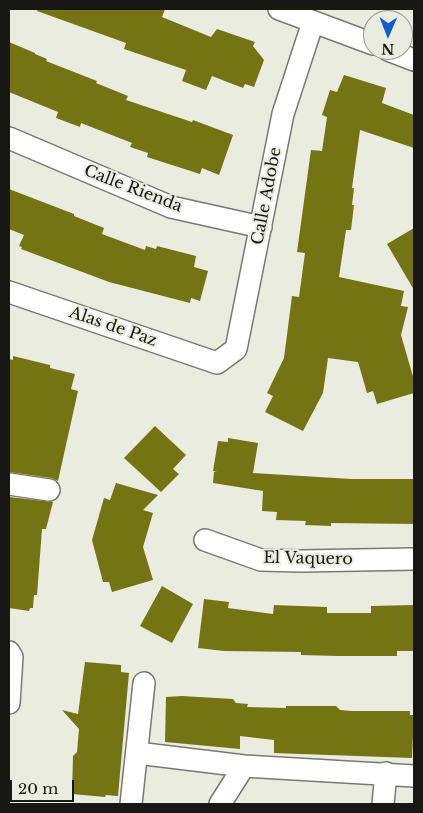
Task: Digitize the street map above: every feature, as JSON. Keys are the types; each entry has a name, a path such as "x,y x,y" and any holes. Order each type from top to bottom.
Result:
{"street":[{"path":"279,9 363,40"},
{"name":"Calle Adobe","path":"217,363 236,349 283,114 313,22"},
{"name":"Calle Rienda","path":"9,138 172,207 261,227"},
{"name":"Alas de Paz","path":"9,292 217,363"},
{"path":"9,484 49,490"},
{"name":"El Vaquero","path":"205,540 261,560 414,559"},
{"path":"9,652 12,657 9,703"},
{"path":"131,804 144,683"},
{"path":"137,753 244,766 414,776"},
{"path":"220,804 244,766"},
{"path":"383,804 386,773"}],"building":[{"path":"38,9 165,9 162,17 211,37 217,29 255,42 253,46 264,60 254,87 245,84 243,88 212,76 206,90 182,81 186,70 124,49 126,43 37,11"},
{"path":"9,42 47,59 46,61 97,81 96,83 128,96 126,100 192,122 193,120 233,135 219,175 202,168 200,174 147,157 148,153 130,147 132,143 81,123 80,127 56,118 58,112 9,92"},
{"path":"344,75 386,88 382,103 414,115 414,148 360,130 352,188 354,188 352,205 354,205 351,230 346,230 339,277 404,291 401,306 408,307 401,335 414,380 414,393 377,404 373,391 367,393 358,362 328,358 323,393 303,431 265,412 273,396 267,393 284,358 292,296 299,297 305,253 297,252 311,150 322,151 327,117 322,115 330,90 337,92"},
{"path":"9,189 74,214 74,216 104,228 102,234 145,250 146,246 156,249 157,246 196,256 194,267 208,271 200,301 191,298 190,303 109,282 21,249 22,247 19,246 24,235 9,229"},
{"path":"414,228 414,290 387,244"},
{"path":"13,356 50,365 50,368 75,374 71,389 78,391 58,481 51,478 9,472 9,359 13,360"},
{"path":"155,426 186,455 173,469 179,474 161,492 124,458"},
{"path":"228,438 258,443 253,473 351,479 414,479 414,524 331,523 331,526 305,525 306,521 276,520 277,512 262,511 263,491 213,483 214,472 217,472 213,471 218,441 228,442"},
{"path":"116,483 158,495 143,510 153,513 143,547 153,580 112,592 109,582 103,582 92,540 104,498 110,500"},
{"path":"9,497 53,502 46,529 42,529 37,595 34,595 33,608 30,608 29,611 9,608"},
{"path":"162,586 193,604 172,643 140,626"},
{"path":"204,599 229,602 228,608 273,614 274,605 327,607 327,613 371,613 371,606 414,605 414,651 397,651 397,656 337,656 301,655 301,652 224,651 198,648"},
{"path":"85,662 121,665 121,672 129,673 118,796 106,795 105,797 72,794 73,756 77,752 79,729 62,710 78,714"},
{"path":"166,697 233,699 236,703 248,704 247,707 336,706 340,710 352,711 410,711 410,715 414,715 412,758 274,753 274,740 240,736 240,749 165,742"}]}
